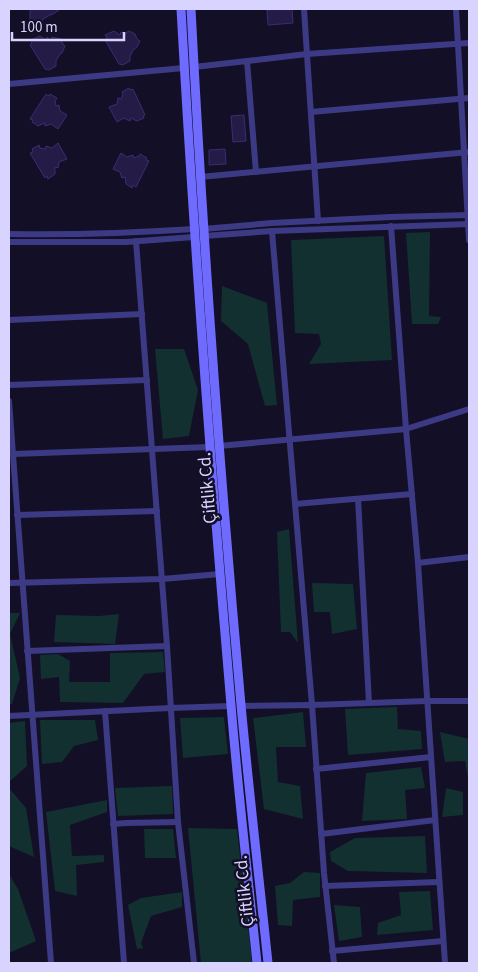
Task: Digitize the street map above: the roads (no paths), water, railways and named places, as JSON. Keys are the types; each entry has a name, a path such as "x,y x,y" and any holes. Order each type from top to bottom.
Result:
{"street":[{"name":"Çiftlik Cd.","path":"181,9 200,177 199,233"},
{"name":"Çiftlik Cd.","path":"190,9 189,67 215,446 268,963"},
{"path":"304,9 318,221"},
{"path":"456,9 461,99 467,152 469,240"},
{"path":"9,84 306,54 469,43"},
{"path":"247,61 256,172"},
{"path":"310,112 469,98"},
{"path":"200,177 467,152"},
{"path":"9,242 136,241 318,221 468,215"},
{"path":"9,234 199,233 469,224"},
{"path":"391,226 418,563 445,963"},
{"path":"272,231 321,834 334,963"},
{"path":"136,241 167,646 178,822 194,963"},
{"path":"9,320 142,314"},
{"path":"9,385 147,380"},
{"path":"9,401 51,963"},
{"path":"13,454 152,449 289,441 406,429 469,409"},
{"name":"Çiftlik Cd.","path":"215,446 220,574 231,706 257,963"},
{"path":"295,504 412,494"},
{"path":"358,499 369,703"},
{"path":"17,515 157,511"},
{"path":"418,563 469,557"},
{"path":"9,583 162,579 220,574"},
{"path":"28,650 167,646"},
{"path":"9,716 231,706 469,701"},
{"path":"104,711 124,963"},
{"path":"316,769 431,756"},
{"path":"321,834 435,820"},
{"path":"113,824 126,822 178,822"},
{"path":"326,886 439,882"},
{"path":"332,951 443,940"}]}
